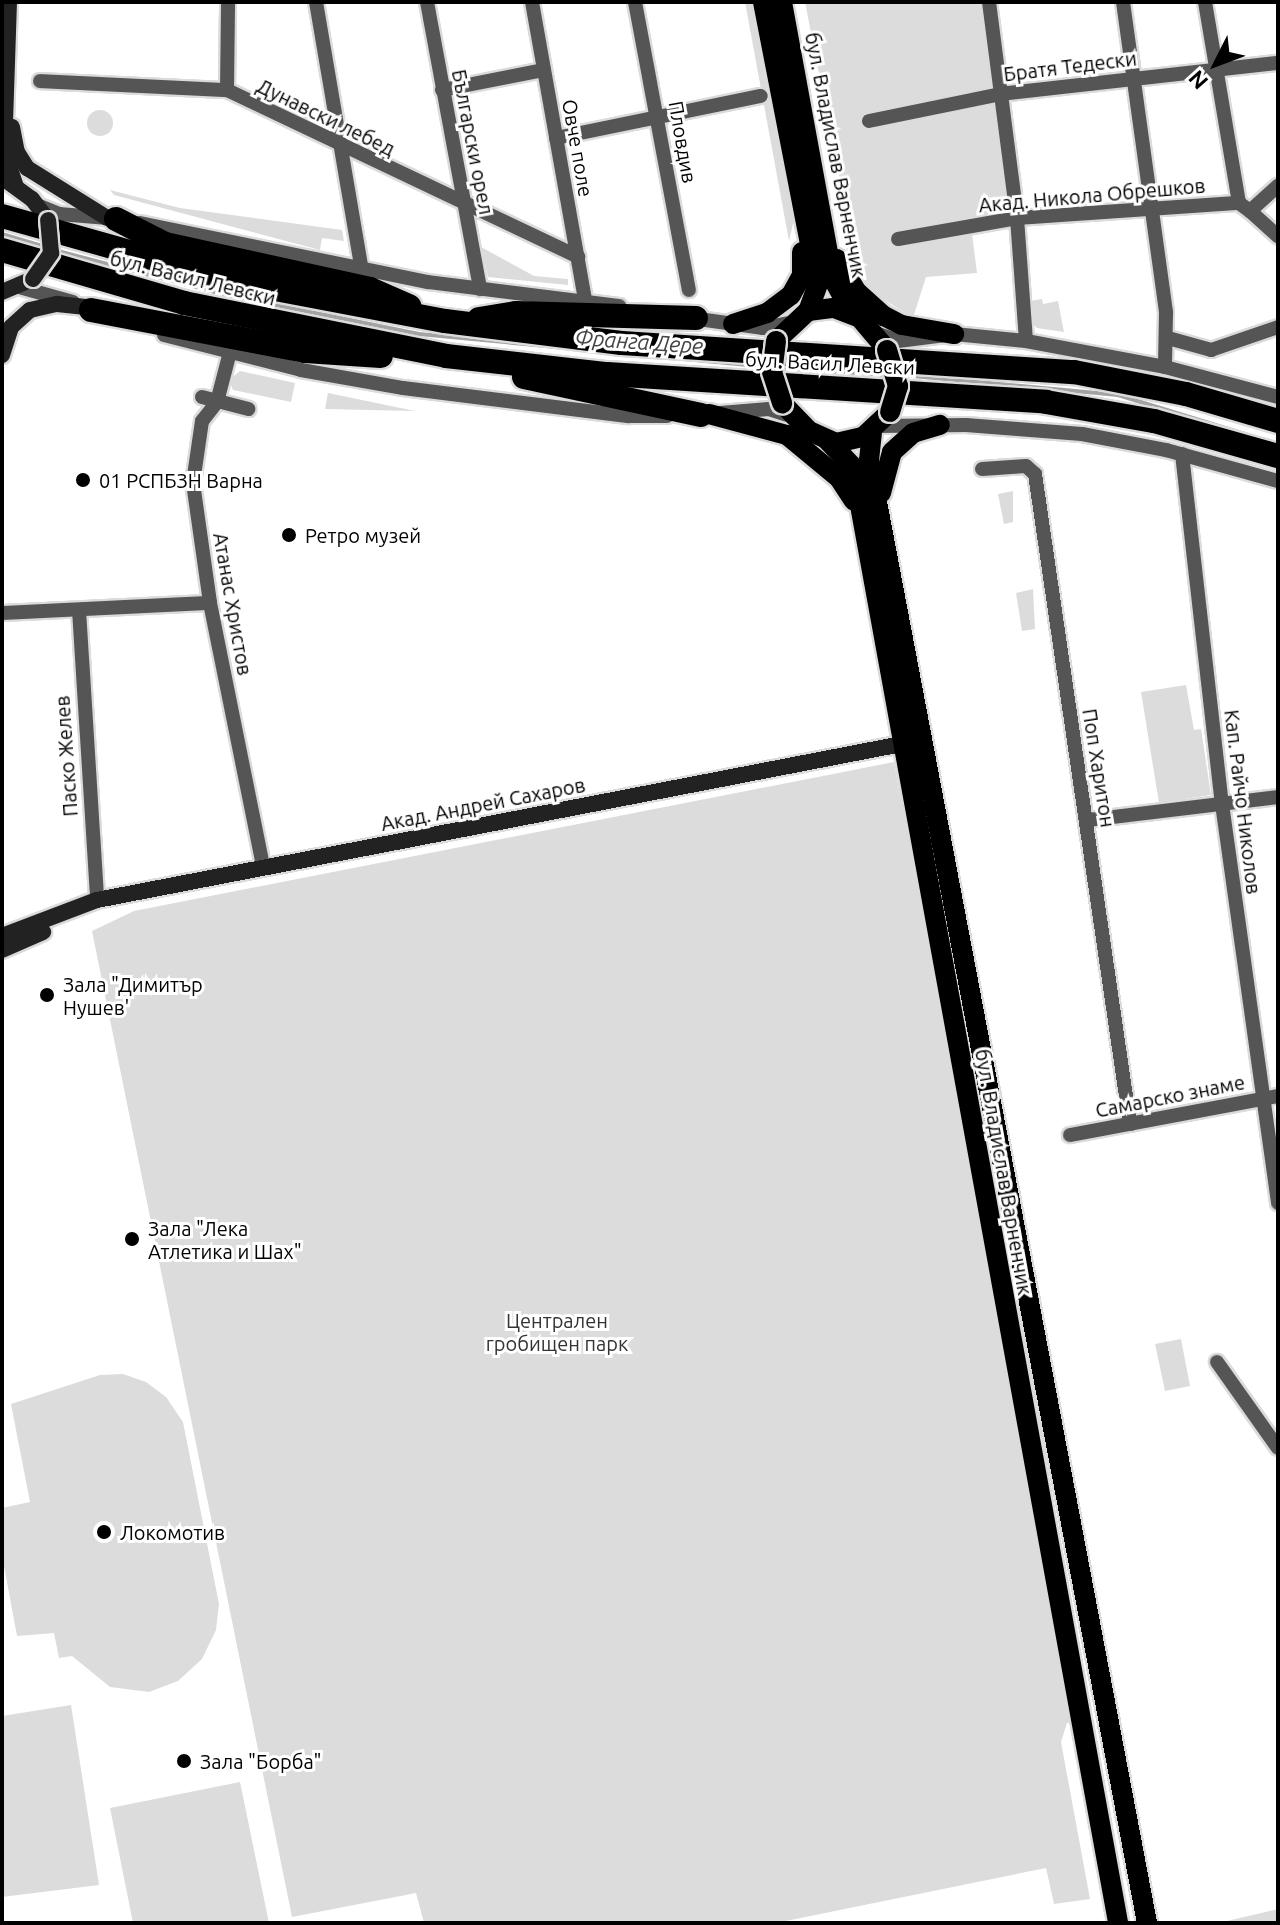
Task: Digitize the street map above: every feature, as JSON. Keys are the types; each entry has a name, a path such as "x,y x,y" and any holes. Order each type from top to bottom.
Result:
{"highway":[{"name":"бул. Васил Левски","path":"2,216 233,281 450,322 622,343 1074,372 1186,394 1278,421"},
{"path":"112,218 165,244 370,289 450,322 516,313 696,318"},
{"name":"бул. Васил Левски","path":"2,250 213,310 451,357 607,374 1046,402 1154,421 1278,456"},
{"path":"89,308 327,354 451,357 567,390 659,402 705,414"}],"main road":[{"path":"763,2 818,284 800,316 776,341 772,372 788,410 827,440 847,442 880,424 898,386 882,341 852,313 834,308 800,316"},
{"name":"бул. Владислав Варненчик","path":"782,2 833,279 852,313"},
{"path":"733,324 767,313 797,288 802,275 803,208"},
{"path":"823,223 842,271 873,307 902,325 954,334"},
{"path":"705,414 787,435 839,478 871,516"},
{"name":"бул. Владислав Варненчик","path":"880,424 869,460 871,516 902,744 1118,1923"},
{"path":"871,516 892,452 913,433 940,425"},
{"name":"бул. Владислав Варненчик","path":"827,440 850,460 871,516 1147,1923"}],"street":[{"path":"2,305 51,253 48,220 37,205 9,183 5,157 9,2"},
{"path":"227,90 228,2"},
{"path":"316,2 362,271"},
{"name":"Български орел","path":"427,2 480,289"},
{"name":"Овче поле","path":"532,2 585,300"},
{"name":"Пловдив","path":"635,2 689,290"},
{"path":"989,2 1017,218 1026,341"},
{"path":"1123,2 1168,338 1165,367"},
{"path":"1205,2 1244,207 1278,236"},
{"name":"Братя Тедески","path":"869,121 1000,94 1278,63"},
{"path":"442,90 544,70"},
{"name":"Дунавски лебед","path":"40,81 227,90 341,149 578,257"},
{"path":"6,94 23,163 112,218"},
{"path":"556,138 761,96"},
{"path":"1244,207 1278,186"},
{"path":"37,205 59,214 112,218 362,271 480,289 585,300 772,328 800,316"},
{"name":"Акад. Никола Обрешков","path":"898,239 1017,218 1244,207"},
{"path":"16,287 230,352 323,374 501,402 629,416 788,410"},
{"path":"2,355 11,327 30,310 50,304 89,308"},
{"path":"1168,338 1211,350 1278,327"},
{"path":"882,341 954,334 1026,341 1165,367 1278,397"},
{"name":"Атанас Христов","path":"230,352 217,402 202,421 194,452 210,603 263,867"},
{"path":"202,397 248,409"},
{"path":"880,424 1082,434 1182,454 1278,481"},
{"name":"Кап. Райчо Николов","path":"1182,454 1222,804 1271,1098 1278,1203"},
{"name":"Поп Харитон","path":"982,469 1026,466 1035,474 1088,820 1130,1124"},
{"path":"2,613 210,603"},
{"name":"Паско Желев","path":"79,610 97,900"},
{"name":"Акад. Андрей Сахаров","path":"6,933 97,900 902,744"},
{"path":"1088,820 1278,797"},
{"name":"Акад. Андрей Сахаров","path":"2,950 52,928 73,910"},
{"name":"Самарско знаме","path":"1070,1135 1271,1098"},
{"path":"1217,1362 1278,1448"}],"green space":[{"path":"745,2 758,2 796,211 789,241"},
{"path":"805,2 989,2 1017,218 971,226 977,273 926,277 913,318 869,290 847,252 839,176"},
{"path":"100,110 109,114 113,123 109,132 100,136 91,132 87,123 91,114"},
{"path":"110,190 180,208 342,230 344,241 322,238 320,250 114,195"},
{"path":"481,247 534,276 568,279 568,285 488,277"},
{"path":"1042,299 1043,304 1058,301 1064,332 1037,328 1025,318 1024,302"},
{"path":"240,371 295,383 291,402 233,390 229,380"},
{"path":"328,393 415,411 325,409"},
{"path":"1013,491 1013,522 1004,524 998,494"},
{"path":"1033,589 1035,629 1022,631 1016,593"},
{"path":"1186,685 1194,730 1201,729 1211,795 1159,803 1141,692"},
{"name":"Централен гробищен парк","path":"894,762 1076,1721 1067,1723 1061,1742 1090,1899 1054,1904 1046,1868 776,1923 424,1923 416,1893 292,1917 92,931 134,911"},
{"path":"1181,1339 1190,1386 1165,1391 1155,1344"},
{"name":"Локомотив","path":"123,1374 146,1382 166,1397 183,1422 219,1604 216,1630 202,1659 178,1681 149,1692 110,1687 72,1656 59,1658 54,1633 17,1636 2,1555 2,1508 30,1502 11,1404 100,1375"},
{"path":"71,1705 99,1885 2,1897 2,1716"},
{"path":"240,1782 269,1923 133,1923 110,1808"},
{"path":"1278,1909 1278,1923 1223,1923 1227,1921"}],"waterway":[{"name":"Франга Дере","path":"2,234 46,247"},
{"name":"Франга Дере","path":"54,250 226,295 419,334 766,367"},
{"name":"Франга Дере","path":"778,368 889,375"},
{"name":"Франга Дере","path":"902,375 1118,395 1277,444"}],"place":[{"name":"01 РСПБЗН Варна","path":"83,480"},
{"name":"Ретро музей","path":"289,535"},
{"name":"Зала \"Димитър Нушев'","path":"47,995"},
{"name":"Зала \"Лека Атлетика и Шах\"","path":"132,1239"},
{"name":"Локомотив","path":"104,1532"},
{"name":"Зала \"Борба\"","path":"184,1761"}]}
